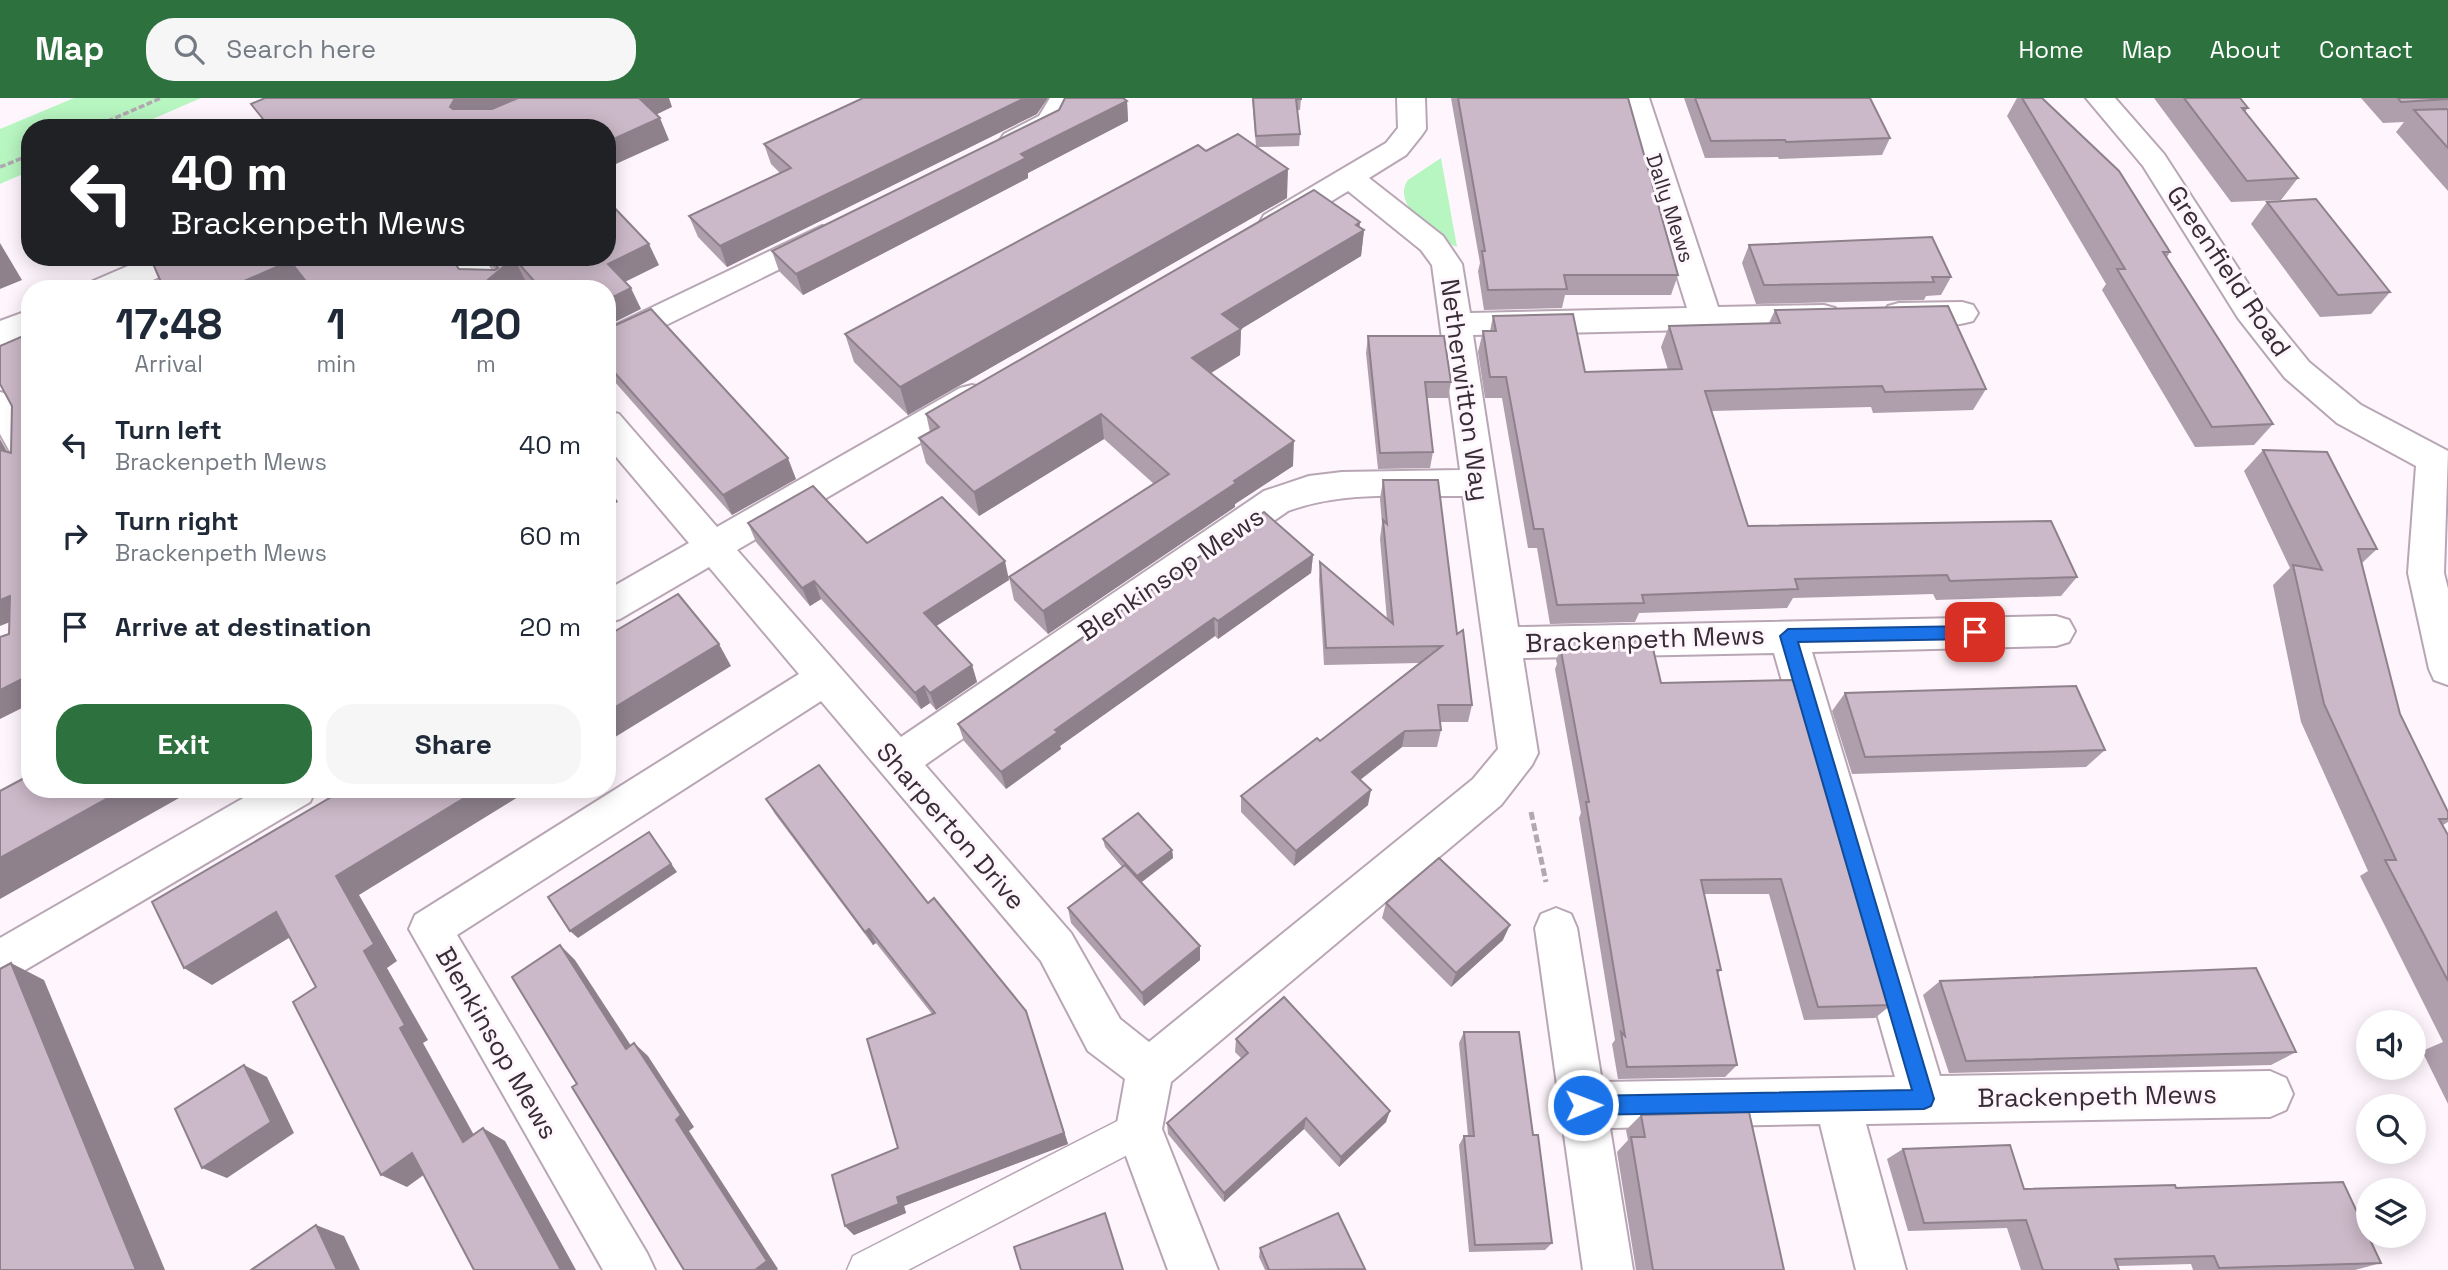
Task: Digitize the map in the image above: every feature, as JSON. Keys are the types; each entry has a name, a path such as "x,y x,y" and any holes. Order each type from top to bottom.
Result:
{"street":[{"path":"991,151 1050,121 1063,98"},
{"path":"1243,241 1396,149 1412,129 1411,98"},
{"name":"Dally Mews","path":"1635,98 1706,319"},
{"name":"Greenfield Road","path":"2100,98 2154,160 2249,310 2297,370 2349,414 2441,464"},
{"name":"Netherwitton Way","path":"1351,178 1432,243 1447,264 1518,753"},
{"path":"616,338 843,225"},
{"path":"125,280 156,266"},
{"path":"473,266 484,280"},
{"path":"1455,324 1962,313"},
{"path":"0,334 21,325"},
{"path":"616,603 1002,380"},
{"path":"0,404 21,441"},
{"name":"Sharperton Drive","path":"616,434 1055,947 1104,1035 1150,1070"},
{"path":"2441,464 2426,573 2448,669"},
{"name":"Blenkinsop Mews","path":"897,762 1276,501 1309,489 1342,485 1479,484"},
{"name":"Brackenpeth Mews","path":"1502,643 2056,631"},
{"name":"Brackenpeth Mews","path":"1788,636 1924,1099"},
{"name":"Blenkinsop Mews","path":"630,1270 430,929 825,678"},
{"path":"1193,1270 1139,1129 1150,1070 1487,792 1518,753"},
{"path":"0,961 281,798"},
{"path":"1556,928 1608,1270"},
{"name":"Brackenpeth Mews","path":"1583,1105 2270,1094"},
{"path":"1836,1100 1881,1270"}],"lane":[{"path":"867,1270 1139,1129"}],"path":[{"path":"113,119 161,98"},
{"path":"0,167 21,159"},
{"path":"1518,753 1556,928"}],"green space":[{"path":"74,98 201,98 153,119 24,119"},
{"path":"21,120 21,175 0,184 0,129"},
{"path":"1441,158 1457,247 1438,237 1418,220 1405,199 1404,189 1408,180"}],"building":[{"path":"265,98 455,98 450,107 453,109 492,109 518,98 639,98 660,118 616,138 616,119 263,119 251,104"},
{"path":"863,98 1025,98 720,246 689,216 791,168 764,144"},
{"path":"1065,98 1123,98 1127,101 1021,154 1026,158 796,274 772,251 1059,110"},
{"path":"1253,98 1301,98 1296,99 1300,134 1256,136"},
{"path":"1458,98 1628,98 1678,275 1564,275 1567,289 1488,290 1482,251 1485,251"},
{"path":"1695,98 1870,98 1890,138 1786,142 1711,141"},
{"path":"2022,98 2042,98 2119,171 2170,252 2163,252 2273,424 2212,427 2117,269 2125,269"},
{"path":"2184,98 2240,98 2248,108 2242,108 2298,178 2247,181"},
{"path":"2398,98 2448,98 2448,99 2401,102"},
{"path":"2448,109 2448,148 2414,110"},
{"path":"1238,134 1288,169 900,387 845,334 1198,145 1206,151"},
{"path":"1314,190 1360,222 1356,225 1364,230 1222,314 1241,329 1192,358 1294,441 1234,481 1236,483 1043,611 1009,577 1169,474 1101,414 974,492 919,438 939,427 926,414"},
{"path":"2316,199 2390,292 2338,295 2267,202"},
{"path":"616,209 649,244 616,260"},
{"path":"1932,237 1951,277 1932,277 1934,282 1764,285 1749,245"},
{"path":"154,266 279,266 247,280 160,280"},
{"path":"294,266 457,266 459,269 495,270 497,266 504,266 488,280 305,280"},
{"path":"521,266 610,266 631,288 616,296 616,280 533,280"},
{"path":"1948,306 1986,389 1885,392 1882,386 1705,391 1748,526 2051,521 2077,577 1950,581 1947,575 1795,579 1798,589 1642,595 1644,603 1557,605 1543,529 1534,529 1506,377 1490,377 1483,331 1496,331 1493,316 1573,314 1585,372 1682,369 1669,326 1780,323 1775,310"},
{"path":"651,309 788,458 723,495 616,374 616,325"},
{"path":"1368,336 1444,336 1451,382 1425,382 1433,452 1380,453"},
{"path":"21,337 21,680 0,690 0,637 9,634 10,596 0,600 0,450 11,453 12,406 0,384 0,346"},
{"path":"2263,450 2327,452 2377,549 2358,549 2400,714 2448,812 2448,819 2439,819 2448,835 2448,981 2385,860 2396,860 2324,704 2293,565 2322,570"},
{"path":"1383,480 1438,480 1457,634 1463,630 1472,705 1438,705 1441,730 1405,731 1352,772 1371,790 1296,851 1241,796 1317,738 1320,741 1442,646 1326,648 1320,562 1393,624 1383,520 1387,524"},
{"path":"813,486 867,543 942,497 1005,561 924,613 972,665 930,693 924,686 915,693 814,581 802,588 748,523"},
{"path":"1264,512 1313,555 1218,621 1214,618 1055,730 1058,732 1001,772 958,724"},
{"path":"678,594 719,644 616,707 616,631"},
{"path":"1651,640 1661,683 1793,680 1891,1005 1818,1007 1781,879 1701,880 1721,970 1717,970 1737,1065 1627,1067 1621,1032 1625,1036 1586,802 1589,802 1561,651 1565,651 1563,642"},
{"path":"2076,686 2105,750 1865,757 1845,693"},
{"path":"819,765 928,903 934,898 1026,1011 1064,1133 897,1197 899,1204 845,1226 832,1175 898,1148 867,1039 935,1013 869,929 865,932 766,799"},
{"path":"21,780 21,798 108,798 0,858 0,791"},
{"path":"330,798 464,798 336,876 374,944 364,951 405,1025 400,1028 463,1142 483,1128 561,1270 474,1270 412,1153 381,1175 293,1002 316,987 276,912 184,968 152,902"},
{"path":"1138,813 1172,850 1137,876 1103,839"},
{"path":"649,832 671,864 570,931 548,897"},
{"path":"1439,858 1510,925 1456,973 1386,903"},
{"path":"1125,865 1200,946 1142,993 1068,908"},
{"path":"560,945 626,1049 634,1043 681,1115 676,1120 767,1261 755,1270 684,1270 572,1087 577,1084 512,977"},
{"path":"11,963 136,1270 0,1270 0,969"},
{"path":"2256,968 2296,1052 1966,1061 1940,981"},
{"path":"1284,997 1390,1111 1341,1157 1306,1118 1224,1193 1167,1123 1248,1053 1236,1039"},
{"path":"1464,1032 1519,1032 1533,1135 1538,1135 1552,1243 1475,1245 1464,1136 1474,1136"},
{"path":"244,1065 271,1122 202,1168 175,1109"},
{"path":"1749,1112 1784,1270 1653,1270 1631,1137 1645,1137 1641,1115"},
{"path":"2010,1145 2024,1189 2175,1185 2176,1188 2343,1182 2356,1210 2356,1248 2374,1248 2381,1263 2219,1268 2214,1256 2115,1259 2119,1270 2043,1270 2026,1220 1924,1223 1903,1149"},
{"path":"1105,1213 1123,1270 1021,1270 1014,1247"},
{"path":"1338,1213 1365,1269 1269,1270 1260,1248"},
{"path":"316,1225 337,1270 251,1270"}],"route":[{"path":"1583,1105 1924,1099 1788,636 1975,632"}]}
